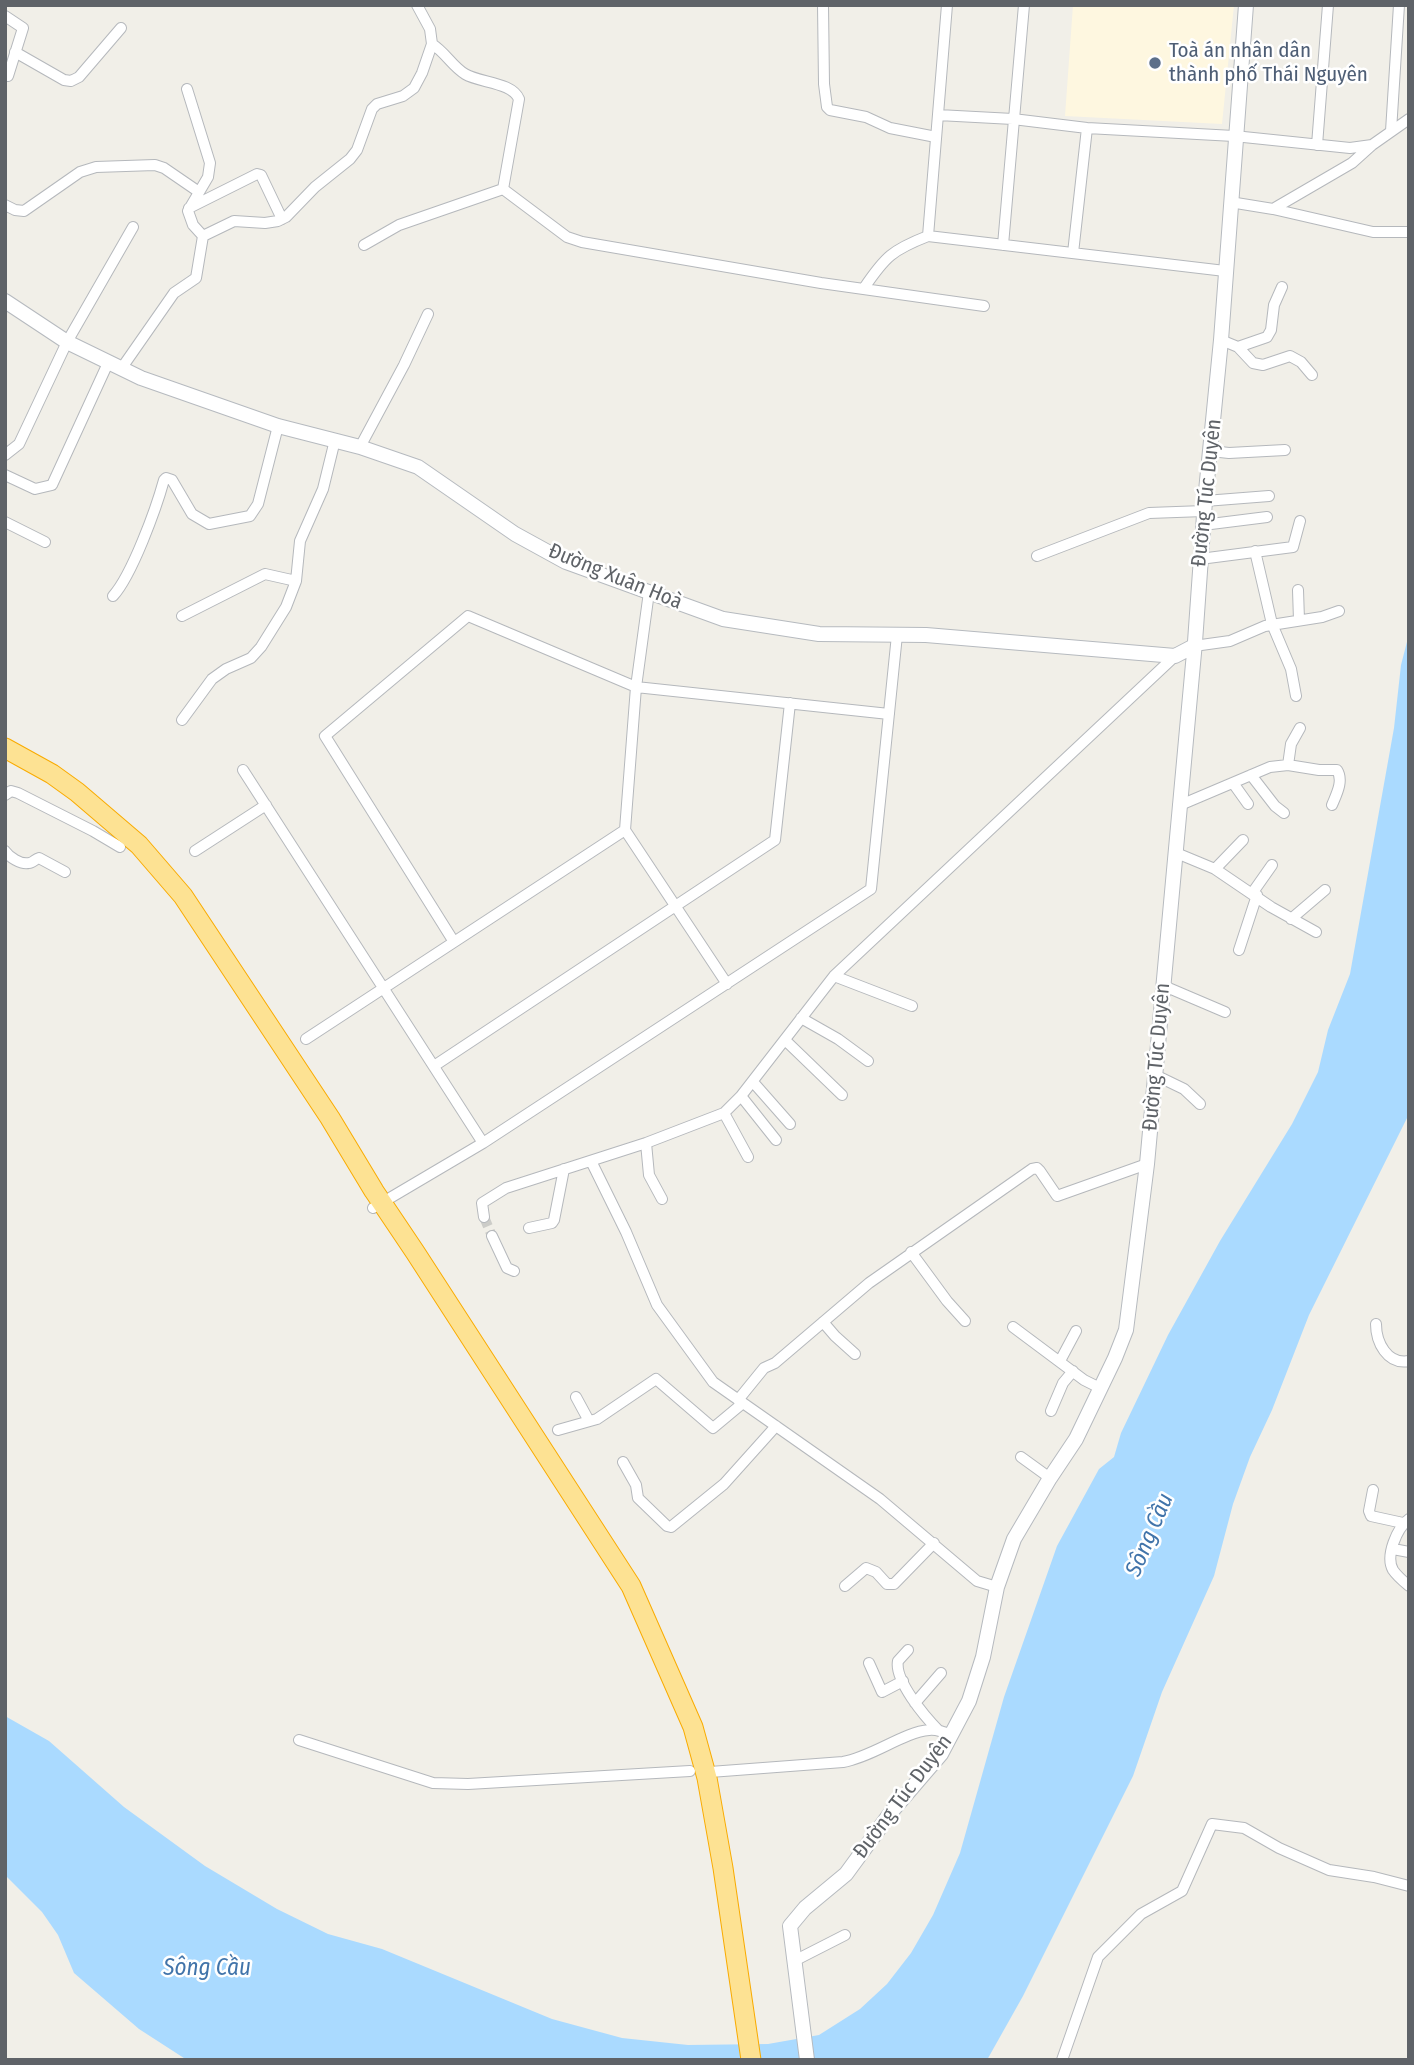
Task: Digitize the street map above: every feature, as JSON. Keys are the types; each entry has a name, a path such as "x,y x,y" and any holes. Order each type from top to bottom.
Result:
{"highway":[{"path":"5,748 78,792 157,864 197,915 330,1118 378,1206 431,1294 628,1603 672,1699 701,1790 751,2060"},
{"path":"5,757 38,776 110,830 134,851 170,891 265,1041 378,1206"},
{"path":"730,1939 742,2060"}],"street":[{"path":"203,236 234,221 265,223 282,219 357,150 372,108 403,96 414,88 426,64 432,44 430,29 417,5"},
{"path":"824,5 824,84 827,107 830,110 866,117 890,128 936,137"},
{"path":"928,236 947,5"},
{"path":"1003,245 1024,5"},
{"name":"Đường Túc Duyên","path":"807,2060 790,1935 794,1920 846,1874 892,1811 927,1773 945,1733 968,1701 983,1657 997,1587 1014,1539 1076,1438 1126,1330 1147,1164 1164,986 1221,340 1234,136 1246,5"},
{"path":"1317,145 1328,5"},
{"path":"1391,131 1399,5"},
{"path":"5,16 23,28 8,76"},
{"path":"15,52 64,80 71,81 79,77 121,29"},
{"path":"432,44 443,51 465,74 510,89 517,94 519,99 503,189"},
{"path":"187,89 210,163 208,177 188,214 203,236"},
{"path":"938,115 1013,119 1087,128 1234,136 1350,148 1372,145"},
{"path":"1273,209 1352,163 1409,119"},
{"path":"1073,253 1087,128"},
{"path":"5,205 15,211 24,211 80,172 96,167 155,165 164,168 199,192"},
{"path":"189,208 261,174 282,219"},
{"path":"364,244 399,225 503,189"},
{"path":"503,189 567,237 582,242 984,306"},
{"path":"1230,202 1373,232 1409,232"},
{"path":"5,455 19,443 67,342 133,227"},
{"path":"5,475 36,489 52,485 115,366 174,293 196,278 203,236"},
{"path":"864,288 881,263 893,252 928,236 1225,271"},
{"path":"1238,347 1267,337 1271,330 1274,305 1282,287"},
{"name":"Đường Xuân Hoà","path":"5,301 67,342 115,366 278,426 360,447 418,467 515,534 566,562 723,619 819,634 926,635 1175,656"},
{"path":"360,447 428,314"},
{"path":"1221,340 1238,347 1253,363 1263,365 1290,356 1301,362 1312,375"},
{"path":"113,596 132,562 157,505 164,480 172,480 192,514 209,524 250,516 258,504 278,426"},
{"path":"182,720 212,678 251,658 286,607 296,580 300,541 323,489 335,440"},
{"path":"1211,451 1229,453 1286,450"},
{"path":"1204,512 1269,496"},
{"path":"1037,556 1149,513 1204,512 1268,517"},
{"path":"1200,559 1293,547 1300,521"},
{"path":"5,522 45,542"},
{"path":"1255,551 1272,624 1294,679 1296,696"},
{"path":"182,616 265,574 296,580"},
{"path":"1298,590 1299,620"},
{"path":"649,592 636,688 625,830 727,984"},
{"path":"484,1217 482,1203 502,1190 646,1143 724,1113 741,1097 834,976 1175,656 1194,646 1230,641 1272,624 1322,617 1339,611"},
{"path":"454,942 325,736 468,616 636,688 889,714"},
{"path":"378,1206 484,1143 871,889 897,635"},
{"path":"434,1066 775,840 790,703"},
{"path":"1288,765 1291,744 1300,728"},
{"path":"1178,806 1270,767 1288,765 1338,770 1338,789 1332,805"},
{"path":"243,770 484,1143"},
{"path":"1251,775 1275,806 1284,813"},
{"path":"1233,783 1248,804"},
{"path":"5,795 18,793 120,846"},
{"path":"195,851 266,805"},
{"path":"306,1039 625,830"},
{"path":"1215,869 1243,840"},
{"path":"5,851 10,858 26,863 39,858 65,872"},
{"path":"1174,852 1215,869 1291,919 1316,932"},
{"path":"1239,950 1255,894 1272,865"},
{"path":"1291,919 1325,890"},
{"path":"834,976 912,1006"},
{"path":"1164,986 1225,1012"},
{"path":"801,1018 838,1039 868,1061"},
{"path":"785,1040 842,1095"},
{"path":"1155,1075 1184,1089 1200,1104"},
{"path":"753,1082 790,1125"},
{"path":"741,1097 776,1140"},
{"path":"724,1113 748,1157"},
{"path":"646,1143 649,1175 663,1199"},
{"path":"591,1161 660,1310 713,1381 880,1499 977,1581 997,1587"},
{"path":"558,1430 602,1416 656,1379 713,1428 740,1401 764,1368 775,1363 869,1283 1032,1169 1037,1168 1057,1196 1147,1164"},
{"path":"529,1228 552,1223 554,1220 564,1169"},
{"path":"492,1236 508,1268 514,1271"},
{"path":"911,1252 965,1321"},
{"path":"823,1322 855,1354"},
{"path":"1376,1324 1376,1334 1384,1351 1396,1360 1409,1361"},
{"path":"1013,1327 1084,1380 1100,1388"},
{"path":"1060,1362 1076,1331"},
{"path":"1051,1410 1063,1384 1073,1371"},
{"path":"576,1397 589,1421"},
{"path":"623,1462 636,1485 638,1498 671,1527 724,1485 776,1426"},
{"path":"1021,1457 1050,1478"},
{"path":"1373,1490 1369,1511 1371,1516 1406,1521"},
{"path":"1406,1521 1397,1532 1390,1562 1392,1569 1409,1586"},
{"path":"845,1586 866,1569 876,1572 887,1584 894,1584 934,1544"},
{"path":"1392,1549 1409,1552"},
{"path":"908,1650 897,1664 903,1681 915,1703 945,1733"},
{"path":"869,1663 882,1692 903,1681"},
{"path":"915,1703 932,1687 941,1673"},
{"path":"710,1772 854,1760 923,1731 945,1733"},
{"path":"299,1740 433,1783 468,1784 690,1772"},
{"path":"1062,2060 1098,1957 1141,1914 1182,1891 1212,1824 1244,1828 1329,1870 1409,1886"},
{"path":"794,1961 845,1935"}],"shaded area":[{"path":"1073,5 1234,5 1222,124 1065,116"}],"water":[{"name":"Sông Cầu","path":"1409,634 1409,1114 1309,1315 1272,1410 1250,1457 1233,1504 1214,1576 1162,1692 1133,1776 1023,1996 987,2060 187,2060 139,2029 74,1973 58,1935 42,1912 5,1875 5,1716 49,1741 124,1807 205,1866 277,1909 328,1934 382,1949 552,2019 622,2038 688,2045 768,2044 819,2035 860,2009 887,1984 911,1953 933,1915 960,1853 1004,1697 1057,1546 1099,1469 1114,1457 1121,1433 1168,1335 1220,1241 1292,1124 1318,1072 1328,1030 1350,974 1394,728 1401,665"}],"tunnel":[{"path":"484,1217 492,1236"}],"place":[{"name":"Toà án nhân dân thành phố Thái Nguyên","path":"1155,63"}]}
